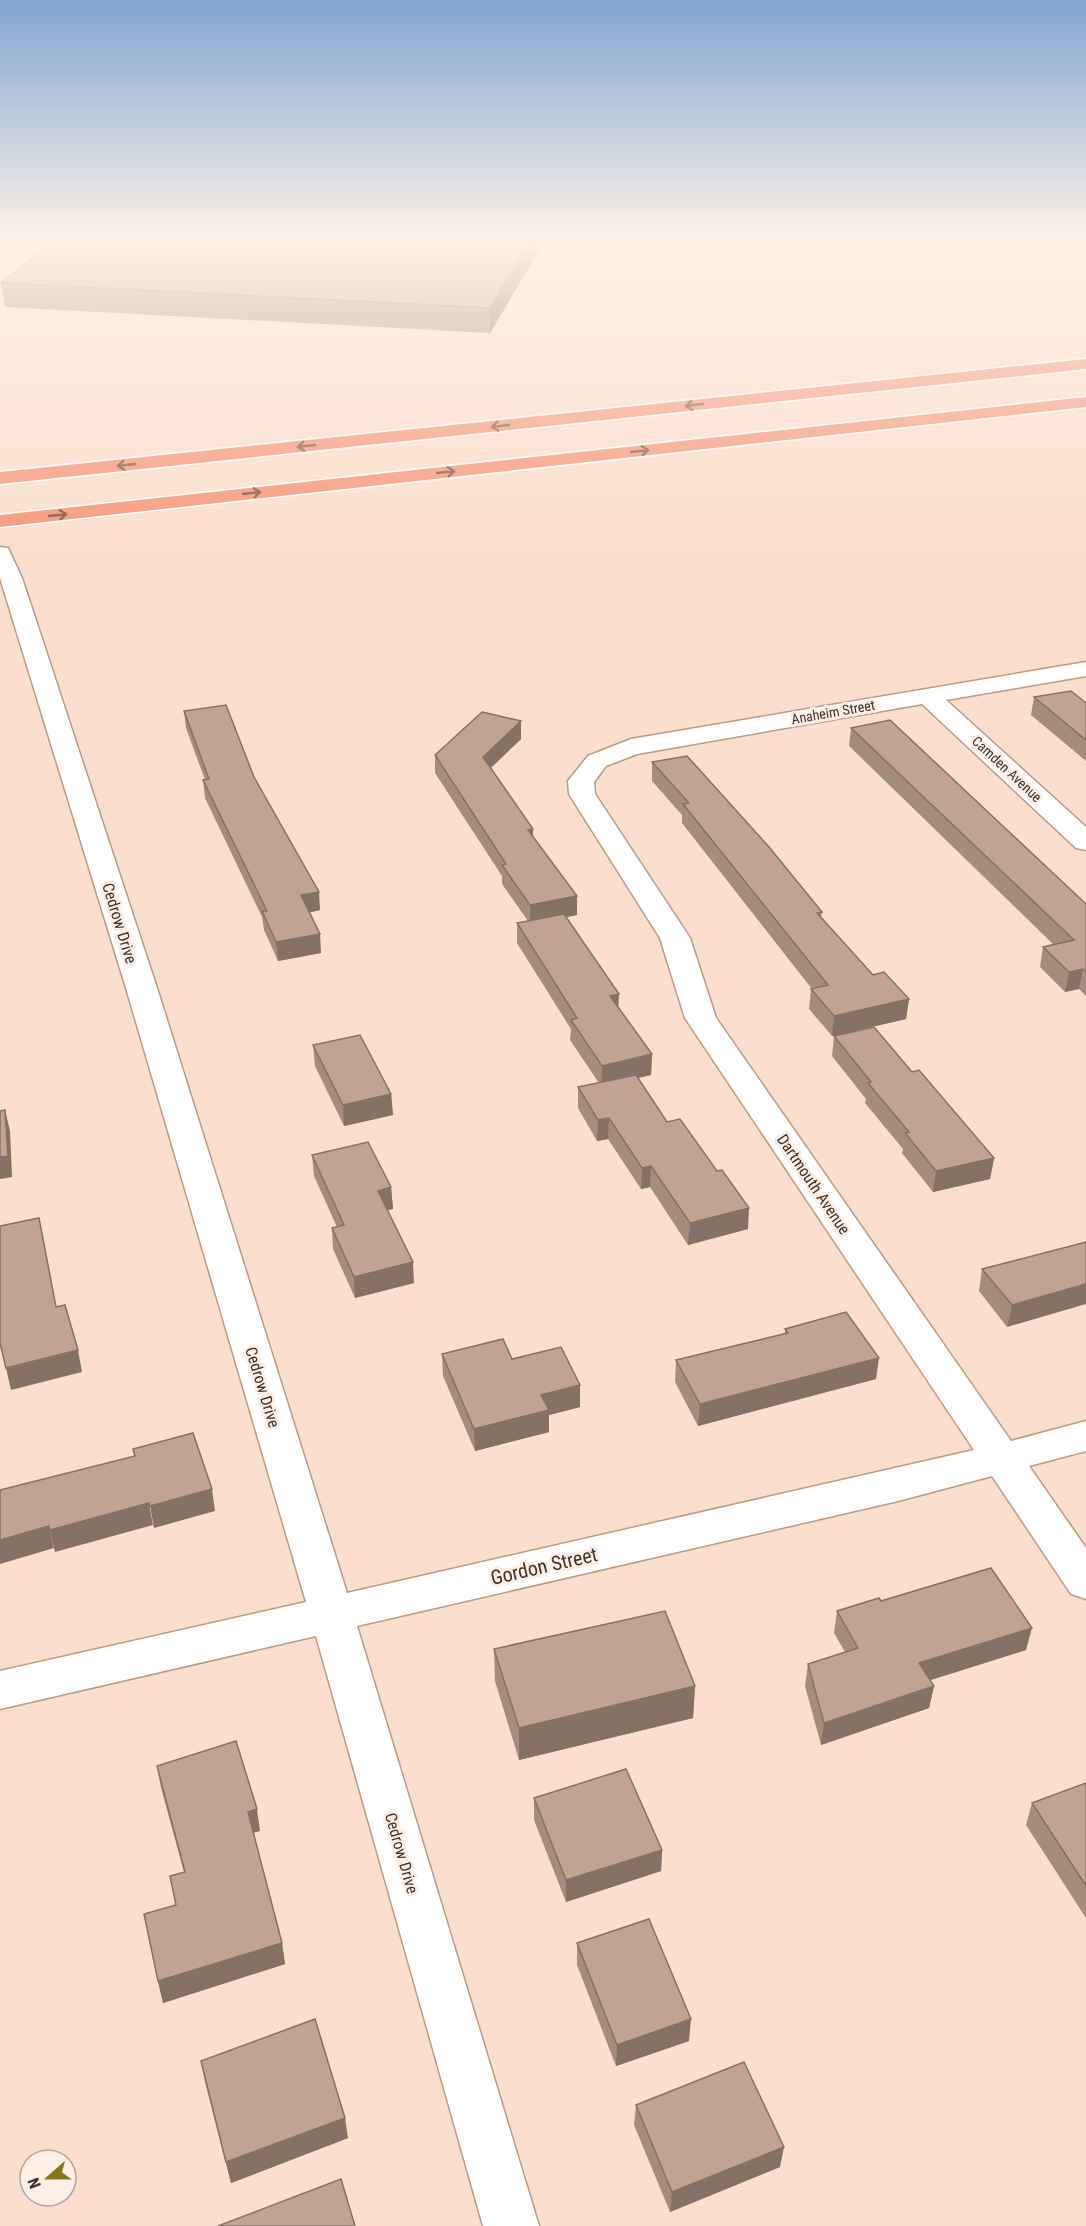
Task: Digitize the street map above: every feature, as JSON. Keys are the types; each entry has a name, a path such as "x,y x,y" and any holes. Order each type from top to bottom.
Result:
{"highway":[{"path":"0,478 1086,364"},
{"path":"0,521 1086,402"}],"street":[{"name":"Cedrow Drive","path":"0,553 11,578 64,740 333,1615 512,2226"},
{"name":"Anaheim Street","path":"587,771 597,761 630,747 1086,669"},
{"name":"Camden Avenue","path":"927,696 1004,764 1086,843"},
{"name":"Dartmouth Avenue","path":"587,771 581,781 582,794 675,938 701,1018 1086,1582"},
{"name":"Gordon Street","path":"0,1690 1003,1460 1086,1437"}],"building":[{"path":"1071,691 1086,703 1086,740 1034,697"},
{"path":"226,705 254,777 319,892 301,895 320,934 276,942 262,911 267,911 203,780 209,779 184,711"},
{"path":"482,712 521,721 483,757 533,829 528,830 577,896 530,905 502,865 506,864 435,755"},
{"path":"890,720 1086,904 1086,972 1083,969 1069,972 1043,947 1074,940 851,728"},
{"path":"687,756 769,847 822,912 817,913 873,975 884,972 909,999 834,1016 811,989 828,985 683,804 689,803 652,762"},
{"path":"564,914 619,994 610,996 652,1054 602,1066 571,1020 577,1018 517,923"},
{"path":"874,1027 912,1072 919,1070 994,1158 936,1171 905,1133 909,1132 868,1083 871,1082 834,1036"},
{"path":"360,1035 391,1094 343,1105 313,1045"},
{"path":"636,1075 667,1122 680,1119 717,1171 722,1170 749,1208 690,1223 651,1166 642,1168 609,1118 598,1120 578,1087"},
{"path":"5,1110 8,1156 0,1157 0,1111"},
{"path":"368,1142 391,1187 378,1191 413,1262 354,1277 332,1228 344,1225 312,1155"},
{"path":"39,1218 56,1307 65,1305 78,1350 6,1368 0,1343 0,1226"},
{"path":"1086,1242 1086,1284 1012,1305 982,1269"},
{"path":"846,1312 879,1358 700,1404 676,1360 788,1333 785,1329"},
{"path":"503,1339 512,1359 561,1347 580,1385 541,1395 549,1410 474,1429 442,1354"},
{"path":"193,1433 212,1489 150,1506 149,1503 50,1530 49,1526 0,1540 0,1490 135,1456 133,1449"},
{"path":"991,1568 1032,1628 919,1663 934,1686 824,1723 808,1664 858,1648 837,1611 879,1598 881,1601"},
{"path":"665,1611 695,1686 519,1728 494,1649"},
{"path":"236,1741 257,1809 248,1812 282,1943 158,1981 144,1914 176,1905 170,1876 185,1872 157,1766"},
{"path":"626,1769 662,1850 566,1880 534,1798"},
{"path":"1086,1783 1086,1886 1032,1803"},
{"path":"649,1919 691,2019 617,2045 577,1943"},
{"path":"315,2019 345,2118 226,2162 201,2061"},
{"path":"744,2062 784,2147 672,2192 636,2105"},
{"path":"341,2179 355,2226 218,2226"}]}
